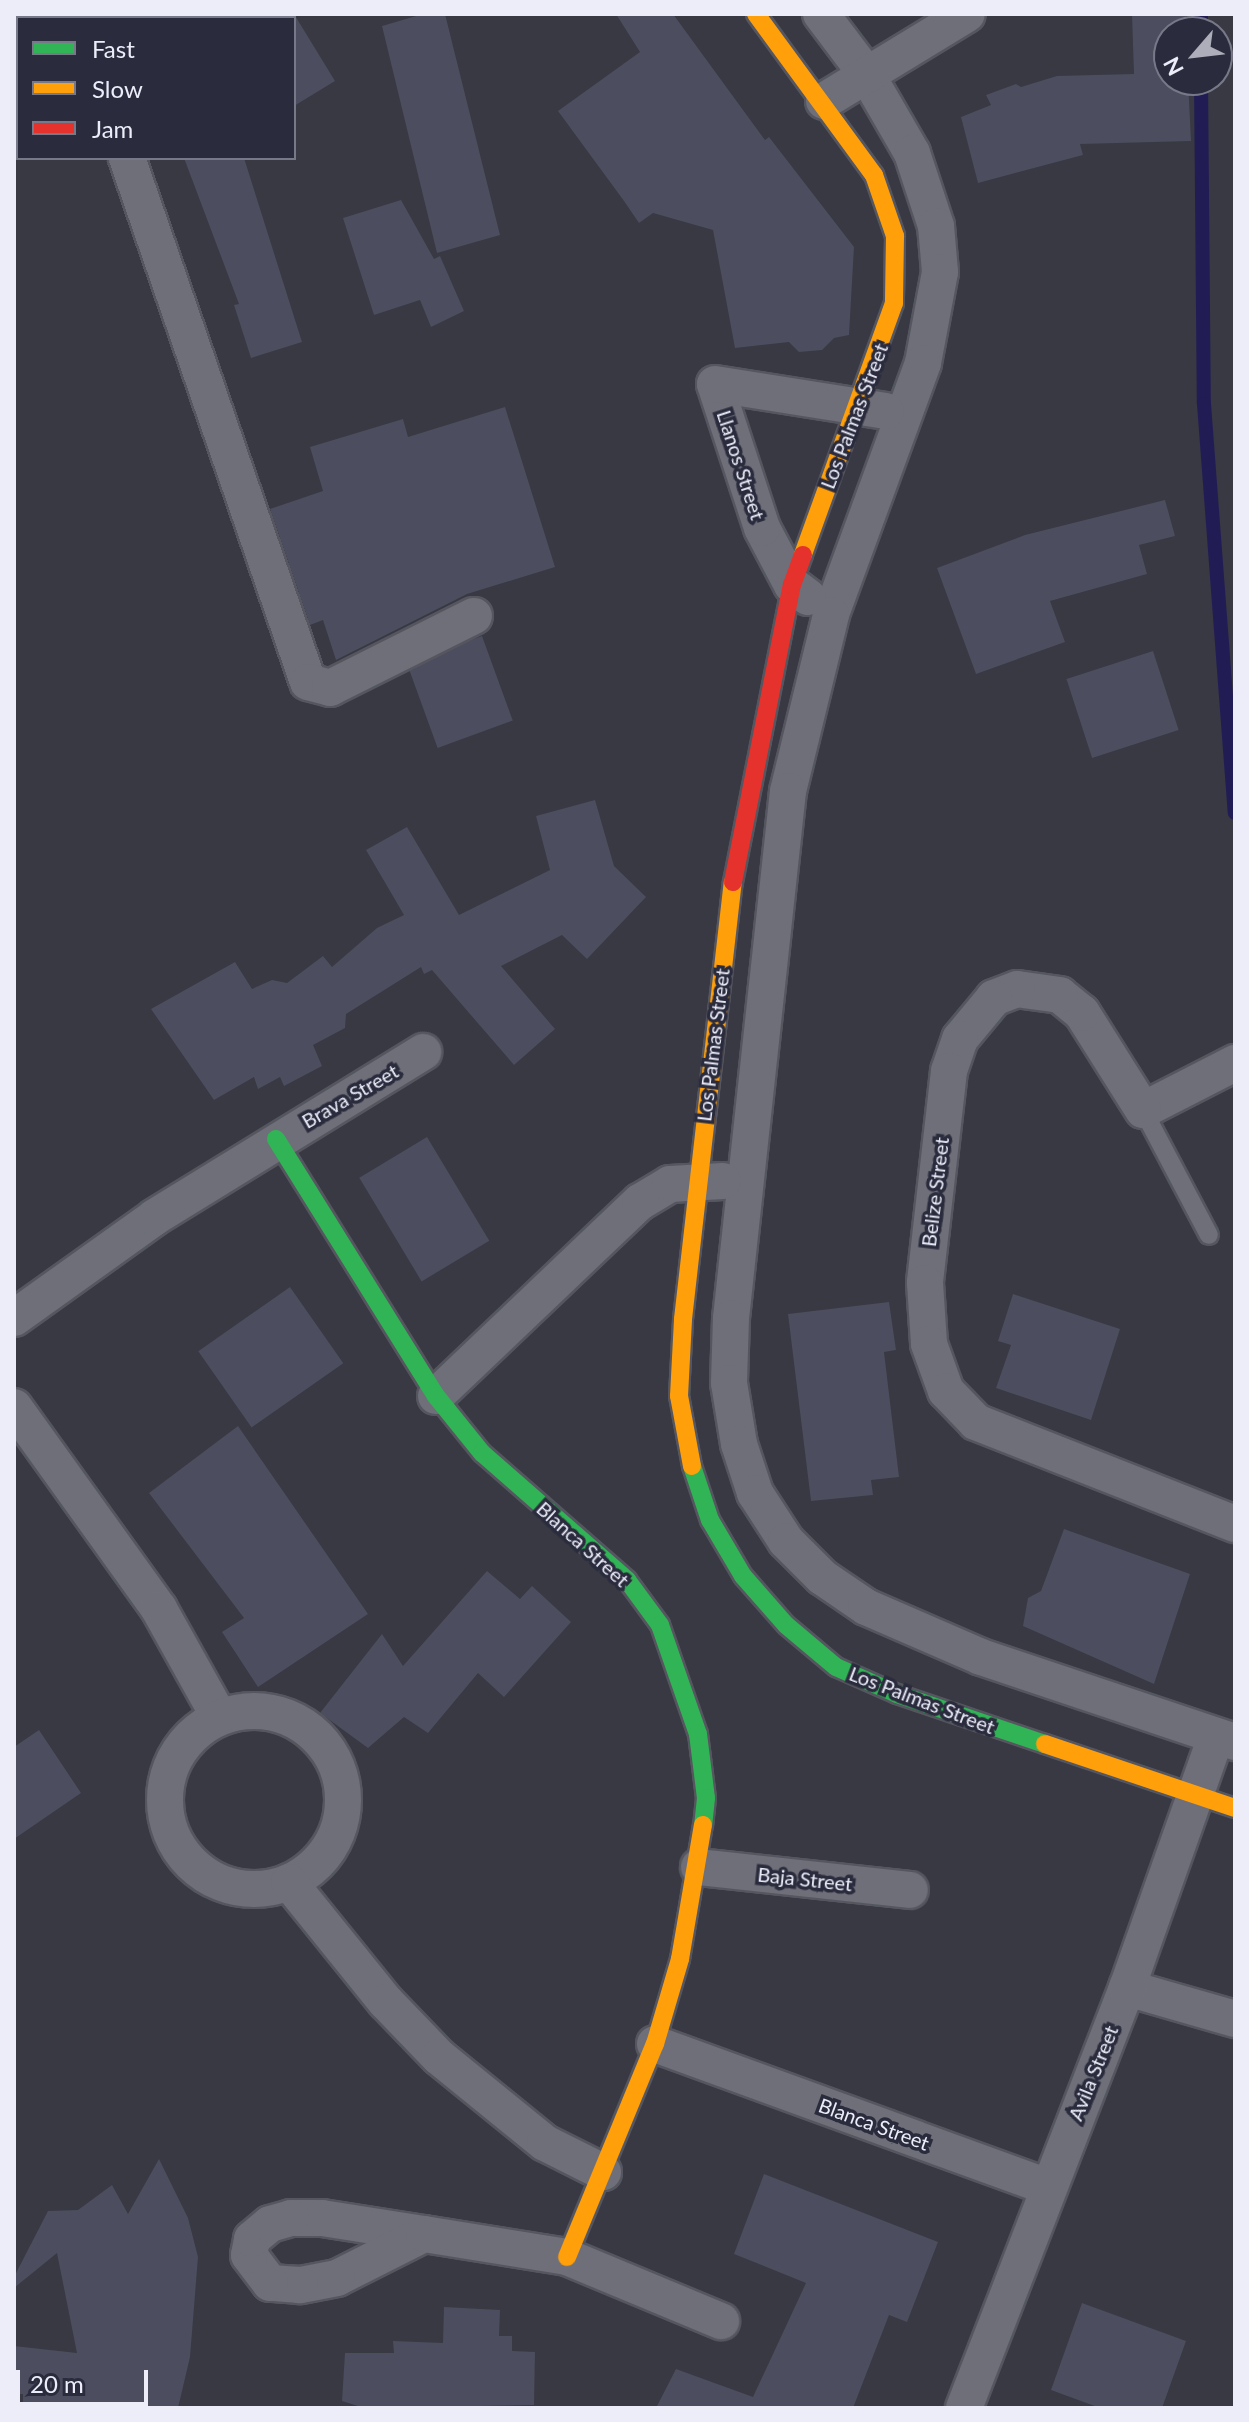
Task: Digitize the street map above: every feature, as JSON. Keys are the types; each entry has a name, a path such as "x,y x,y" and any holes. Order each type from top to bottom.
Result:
{"street":[{"name":"Los Palmas Street","path":"756,14 824,101 874,175 895,236 894,303 792,585 735,861 697,1178 679,1396 690,1462 710,1520 743,1576 786,1625 836,1667 897,1694 1235,1808"},
{"path":"821,14 867,75 912,153 936,226 940,272 935,314 904,414 831,615 788,791 746,1183 729,1383 739,1444 755,1493 786,1541 822,1577 908,1627 1226,1739"},
{"path":"824,101 967,14"},
{"path":"128,160 308,682 330,688 474,616"},
{"name":"Llanos Street","path":"831,615 792,585 762,528 715,384 904,414"},
{"name":"Belize Street","path":"1143,1110 1082,1013 1060,995 1017,989 994,998 974,1018 949,1071 925,1283 929,1344 946,1391 976,1422 1235,1524"},
{"name":"Brava Street","path":"276,1139 423,1052"},
{"path":"1143,1110 1235,1063"},
{"path":"14,1318 276,1139"},
{"name":"Blanca Street","path":"276,1139 436,1396 482,1453 627,1580 660,1625 698,1734 706,1798 699,1867 655,2044 567,2257"},
{"path":"436,1396 616,1222 670,1184 697,1178 746,1183"},
{"path":"14,1407 159,1609 219,1717"},
{"path":"246,1710 301,1722 322,1741 336,1765 344,1793 331,1847 313,1868 289,1882 259,1889 228,1886 200,1871 173,1834 165,1788 174,1758 193,1733 219,1717 246,1710"},
{"name":"Avila Street","path":"964,2408 1047,2187 1127,1988 1193,1796 1226,1739"},
{"name":"Baja Street","path":"699,1867 910,1890"},
{"path":"289,1882 386,2002 439,2057 545,2143 603,2172"},
{"path":"1127,1988 1235,2019"},
{"name":"Blanca Street","path":"655,2044 1047,2187"},
{"path":"424,2234 567,2257 721,2321"}],"lane":[{"path":"1143,1110 1209,1235"}],"building":[{"path":"423,14 445,14 500,235 437,253 382,26"},
{"path":"616,14 673,14 765,140 769,137 854,247 849,335 834,338 822,350 799,352 789,342 735,348 713,230 653,213 639,223 558,111 640,52"},
{"path":"1132,14 1186,14 1153,16 1153,96 1189,96 1191,141 1080,144 1083,155 978,183 961,117 991,105 986,95 1016,84 1021,87 1057,76 1134,74"},
{"path":"296,17 335,81 296,105"},
{"path":"185,160 245,160 302,342 251,358 234,305 239,304"},
{"path":"401,200 434,259 440,256 464,311 431,327 420,300 374,315 343,218"},
{"path":"505,407 555,567 467,594 336,660 323,620 310,625 270,509 323,491 310,447 403,419 408,437"},
{"path":"1165,500 1175,536 1139,545 1147,574 1050,601 1065,642 976,674 937,568 1025,535"},
{"path":"482,636 513,721 438,748 407,663"},
{"path":"1153,651 1179,730 1092,758 1066,679"},
{"path":"595,800 614,866 646,897 587,959 562,935 501,966 555,1029 514,1065 432,970 424,974 421,967 346,1014 345,1028 313,1045 322,1066 284,1086 280,1077 258,1089 254,1077 214,1100 151,1009 235,962 252,989 272,980 287,983 323,956 332,967 377,928 404,915 366,850 407,827 459,915 550,870 536,816"},
{"path":"427,1137 489,1241 422,1281 359,1178"},
{"path":"290,1287 343,1363 252,1427 198,1351"},
{"path":"1013,1294 1120,1329 1091,1420 996,1388 1011,1345 998,1341"},
{"path":"889,1302 896,1350 884,1352 899,1477 871,1480 873,1495 811,1501 788,1314"},
{"path":"238,1426 368,1614 258,1687 222,1632 244,1618 149,1493"},
{"path":"1064,1529 1190,1574 1154,1684 1023,1626 1028,1598 1041,1591"},
{"path":"487,1571 520,1599 532,1586 571,1622 504,1697 478,1673 428,1733 404,1717 368,1748 320,1713 382,1634 403,1666"},
{"path":"39,1730 81,1793 14,1839 14,1747"},
{"path":"159,2159 188,2218 198,2257 190,2357 178,2408 23,2408 23,2394 14,2394 14,2346 77,2353 57,2253 14,2288 14,2277 48,2211 78,2210 112,2185 128,2214"},
{"path":"764,2174 938,2242 907,2322 889,2315 853,2408 656,2408 676,2369 753,2397 806,2283 734,2254"},
{"path":"1082,2303 1186,2341 1162,2408 1100,2408 1051,2390"},
{"path":"444,2307 500,2310 499,2336 512,2336 512,2351 535,2352 534,2405 364,2408 342,2401 345,2353 394,2353 393,2341 443,2343"}],"waterway":[{"path":"1201,96 1204,404 1235,813"}],"traffic: fast":[{"path":"276,1139 436,1396 482,1453 627,1580 660,1625 698,1734 706,1798 703,1825"},
{"path":"692,1466 710,1520 743,1576 786,1625 836,1667 897,1694 1045,1744"}],"traffic: slow":[{"path":"123,16 127,14"},
{"path":"756,14 874,175 895,236 894,303 803,555"},
{"path":"692,1466 679,1396 683,1319 733,882"},
{"path":"1045,1744 1235,1808"},
{"path":"567,2257 655,2044 680,1959 703,1825"}],"traffic: jam":[{"path":"733,882 792,585 803,555"}]}
